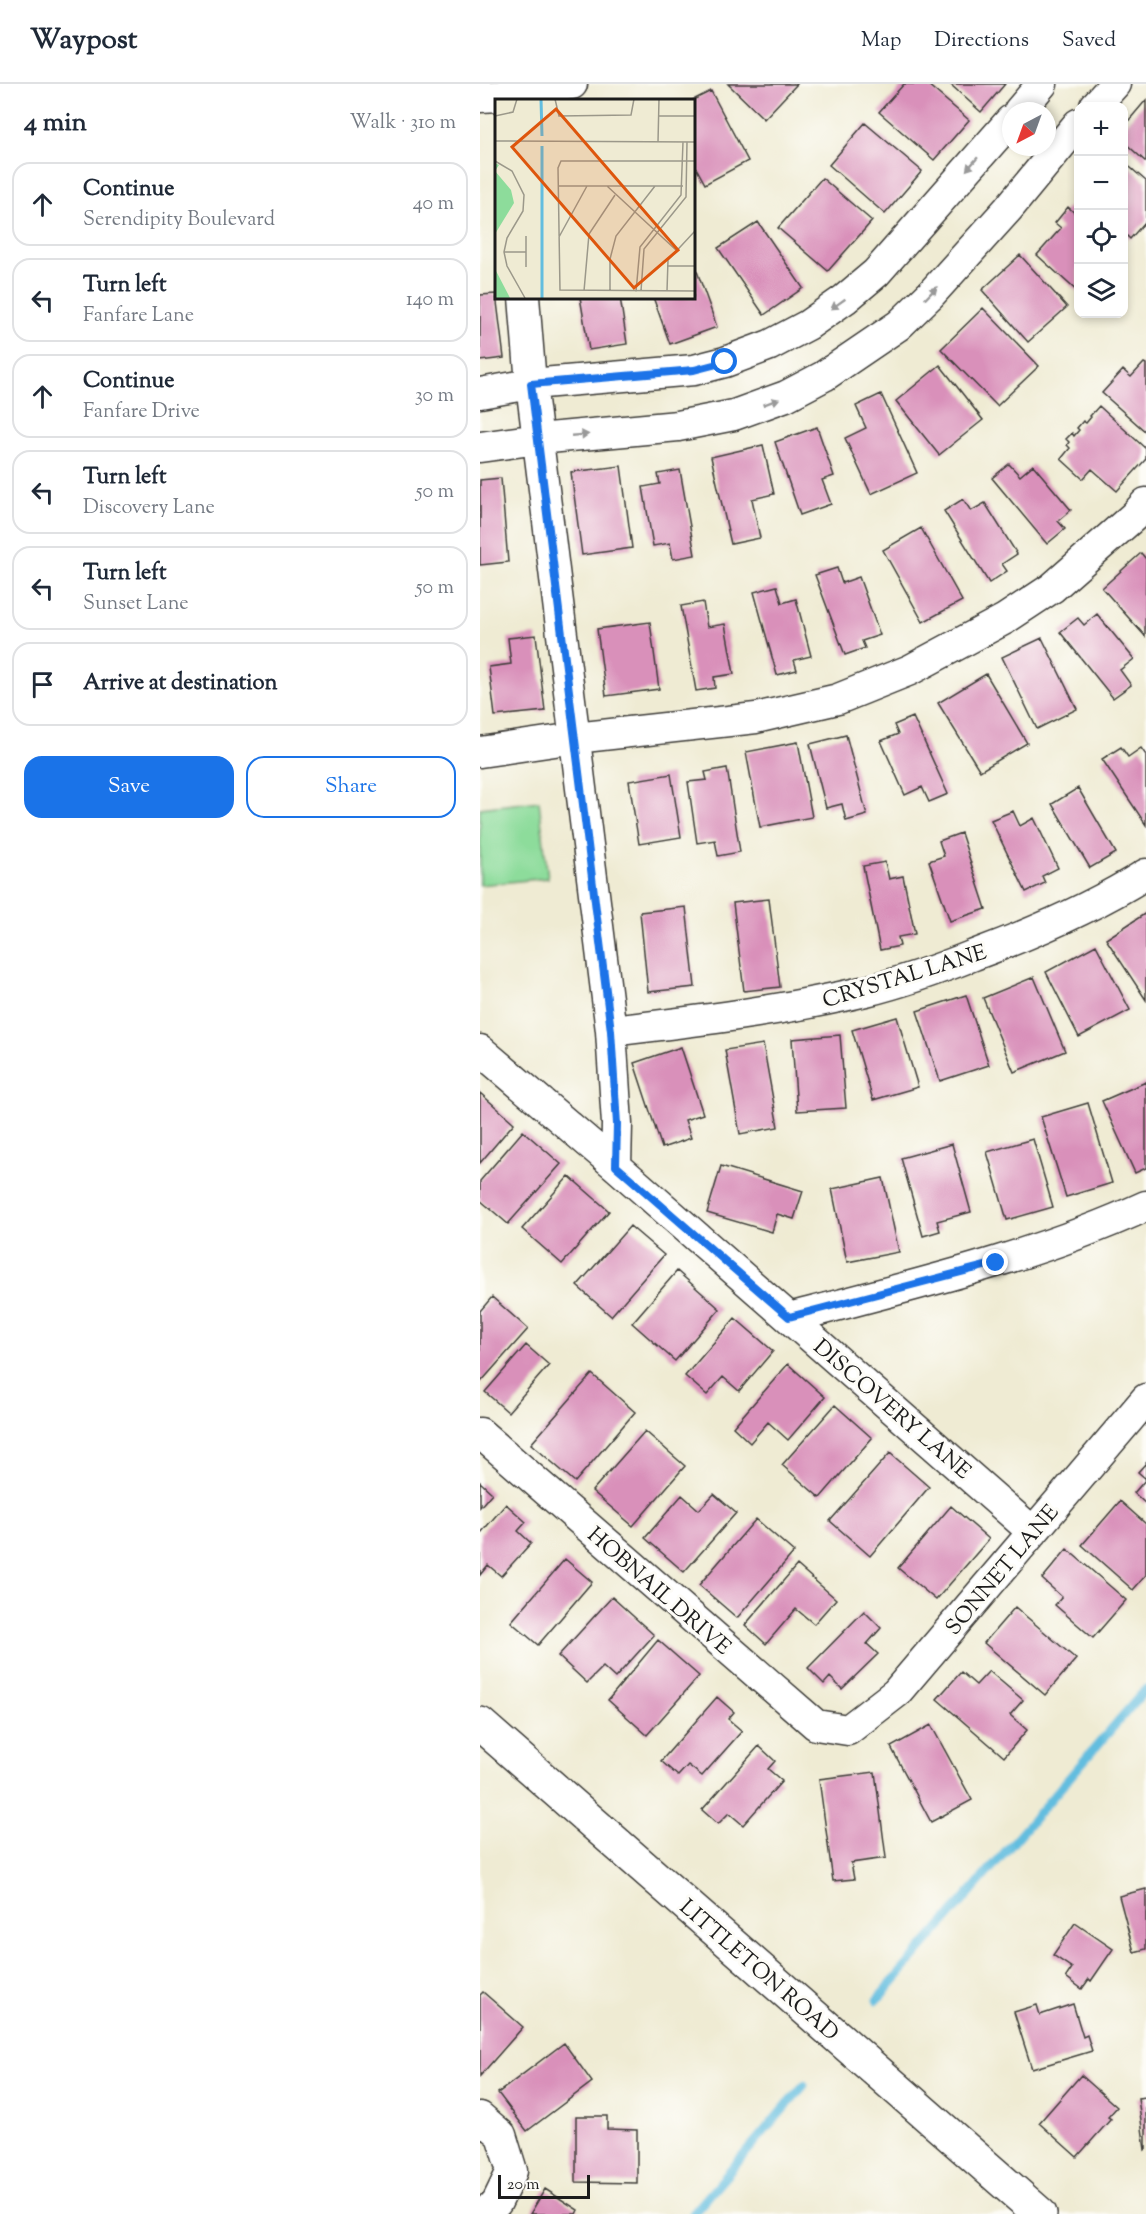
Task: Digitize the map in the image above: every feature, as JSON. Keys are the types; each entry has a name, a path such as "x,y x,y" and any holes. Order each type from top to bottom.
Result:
{"street":[{"path":"493,98 572,84"},
{"path":"1027,102 1042,84"},
{"path":"1099,102 1115,84"},
{"path":"480,447 538,439 678,426 734,415 786,396 824,376 863,352 899,325 923,302 1008,209 1074,129"},
{"path":"480,393 531,384 694,370 725,362 770,345 808,325 845,299 876,273 1002,130"},
{"path":"524,298 531,384 611,1031 617,1124 616,1166"},
{"path":"480,752 575,738 756,718 838,699 910,670 985,631 1052,588 1146,503"},
{"name":"CRYSTAL LANE","path":"611,1031 733,1017 870,990 945,967 1019,938 1091,905 1146,874"},
{"name":"DISCOVERY LANE","path":"480,1050 616,1166 1033,1532"},
{"path":"789,1317 996,1263 1146,1206"},
{"name":"SONNET LANE","path":"848,1730 896,1693 1146,1399"},
{"name":"HOBNAIL DRIVE","path":"480,1433 816,1725 848,1730"},
{"name":"LITTLETON ROAD","path":"480,1724 1041,2214"},
{"path":"480,2117 501,2135 512,2170 496,2202 486,2214"}],"green space":[{"path":"539,801 548,878 480,885 480,808"}],"building":[{"path":"728,84 797,84 764,119"},
{"path":"904,84 927,84 969,120 934,160 879,112"},
{"path":"950,84 1005,84 981,112"},
{"path":"711,91 748,161 705,184 694,164 694,100"},
{"path":"1146,100 1146,162 1128,146 1128,121"},
{"path":"865,123 922,171 885,214 829,165"},
{"path":"1128,165 1146,181 1146,221 1130,239 1128,237"},
{"path":"822,178 872,221 828,271 778,228"},
{"path":"1068,207 1074,212 1074,288 1037,255 1061,228 1055,223"},
{"path":"758,222 803,288 764,315 718,248"},
{"path":"1020,255 1067,307 1028,342 982,290"},
{"path":"694,263 717,327 670,344 653,298 694,298"},
{"path":"495,294 496,298 504,358 480,361 480,295"},
{"path":"580,298 620,298 627,344 589,350"},
{"path":"983,308 1039,366 997,406 941,349"},
{"path":"1144,363 1146,364 1146,432 1102,393 1123,370 1131,377"},
{"path":"940,365 983,420 939,455 896,401"},
{"path":"881,394 917,473 871,494 845,438 866,428 856,406"},
{"path":"1099,406 1146,449 1146,459 1117,491 1092,469 1083,479 1061,459 1070,448 1066,439 1072,433 1074,436 1079,430 1077,428 1083,421 1086,423"},
{"path":"817,427 834,476 822,480 831,504 800,515 775,442"},
{"path":"763,445 774,494 752,499 760,538 731,544 711,457"},
{"path":"1009,464 1020,476 1033,465 1071,510 1058,521 1065,529 1047,544 992,478"},
{"path":"621,466 632,548 582,555 571,472"},
{"path":"680,470 695,555 673,559 670,543 653,546 643,487 660,484 658,474"},
{"path":"501,478 508,562 480,565 480,480"},
{"path":"963,499 971,511 985,503 1017,554 1002,564 1007,571 989,583 944,511"},
{"path":"921,528 962,601 923,622 883,550"},
{"path":"1141,553 1146,559 1145,636 1102,588"},
{"path":"837,568 842,583 859,577 880,635 862,641 865,648 845,655 815,575"},
{"path":"777,586 782,603 796,599 811,656 794,660 797,670 777,675 754,592"},
{"path":"703,602 707,627 725,624 734,674 714,677 715,688 696,691 681,606"},
{"path":"1097,614 1134,659 1120,670 1131,685 1113,698 1060,632 1078,618 1084,625"},
{"path":"650,622 659,689 606,696 597,629"},
{"path":"536,635 545,711 495,716 489,667 511,664 508,638"},
{"path":"1042,638 1077,709 1037,729 1002,657"},
{"path":"986,674 1027,743 980,771 938,703"},
{"path":"913,717 948,794 929,802 922,787 905,795 881,741 898,734 894,725"},
{"path":"846,735 867,815 846,821 842,804 826,808 810,744"},
{"path":"798,742 812,817 760,827 746,752"},
{"path":"1121,747 1128,757 1141,748 1146,755 1146,825 1102,759"},
{"path":"727,768 740,852 718,856 715,840 697,843 688,782 707,780 705,772"},
{"path":"671,774 681,837 639,844 629,781"},
{"path":"1078,788 1116,853 1090,868 1052,804"},
{"path":"1013,811 1020,826 1034,818 1058,868 1042,876 1045,883 1026,892 991,820"},
{"path":"961,833 986,909 950,921 929,861 944,856 939,841"},
{"path":"885,862 889,879 903,876 915,934 898,937 900,946 880,950 863,866"},
{"path":"769,899 780,987 744,991 733,903"},
{"path":"686,907 695,987 648,992 640,912"},
{"path":"1146,913 1146,1000 1106,939"},
{"path":"1096,945 1130,1010 1079,1037 1046,972"},
{"path":"1034,977 1065,1051 1014,1072 983,998"},
{"path":"966,995 989,1065 940,1081 917,1011"},
{"path":"897,1017 918,1087 873,1100 852,1030"},
{"path":"840,1035 846,1108 797,1111 792,1039"},
{"path":"763,1044 778,1127 740,1134 725,1050"},
{"path":"681,1047 703,1114 685,1120 691,1138 662,1148 634,1063"},
{"path":"1146,1082 1146,1168 1135,1173 1102,1101"},
{"path":"480,1093 514,1123 480,1163"},
{"path":"1088,1103 1112,1183 1066,1197 1041,1117"},
{"path":"523,1131 561,1164 508,1224 480,1200 480,1181"},
{"path":"1033,1139 1053,1207 1007,1220 987,1152"},
{"path":"952,1144 971,1212 937,1221 940,1231 923,1236 901,1158"},
{"path":"721,1166 803,1191 794,1219 777,1214 772,1232 707,1213"},
{"path":"569,1176 609,1211 562,1264 522,1229"},
{"path":"883,1178 899,1252 847,1262 832,1189"},
{"path":"630,1226 664,1255 611,1316 577,1286"},
{"path":"677,1271 720,1309 675,1361 632,1323"},
{"path":"492,1297 528,1329 480,1383 480,1311"},
{"path":"735,1318 773,1351 739,1391 723,1377 707,1395 685,1376"},
{"path":"526,1345 549,1365 508,1412 485,1392"},
{"path":"788,1364 825,1397 788,1440 768,1422 750,1443 733,1427"},
{"path":"592,1374 635,1412 575,1482 531,1444"},
{"path":"835,1405 872,1438 820,1498 782,1465"},
{"path":"645,1431 685,1466 633,1526 592,1491"},
{"path":"890,1453 929,1487 870,1556 830,1521"},
{"path":"1146,1463 1146,1479 1138,1472"},
{"path":"1146,1479 1146,1504 1134,1493"},
{"path":"480,1482 492,1493 480,1507"},
{"path":"714,1494 736,1513 684,1572 645,1538 682,1495 699,1510"},
{"path":"1120,1501 1146,1524 1146,1575 1133,1590 1082,1545"},
{"path":"506,1504 526,1522 518,1531 531,1543 501,1576 488,1565 480,1575 480,1534"},
{"path":"951,1506 989,1539 936,1600 898,1568"},
{"path":"756,1519 794,1552 737,1618 699,1585"},
{"path":"1067,1549 1126,1600 1093,1638 1055,1605 1062,1597 1042,1579"},
{"path":"565,1559 592,1582 538,1645 511,1622"},
{"path":"797,1565 836,1599 814,1624 796,1609 766,1644 745,1625"},
{"path":"612,1597 654,1635 615,1678 603,1667 587,1683 558,1656"},
{"path":"1015,1607 1076,1659 1045,1695 984,1643"},
{"path":"864,1611 881,1628 867,1644 878,1654 842,1689 830,1677 824,1684 808,1668"},
{"path":"658,1640 699,1676 647,1735 608,1700"},
{"path":"989,1671 1023,1700 1010,1715 1027,1730 1004,1757 937,1699 961,1672 976,1685"},
{"path":"717,1697 734,1712 728,1719 742,1731 702,1776 688,1765 678,1776 661,1761"},
{"path":"931,1725 972,1800 931,1822 891,1747"},
{"path":"759,1746 775,1761 768,1769 782,1781 743,1825 729,1813 718,1824 702,1810"},
{"path":"875,1772 886,1858 851,1863 854,1879 833,1881 819,1779"},
{"path":"1146,1889 1146,1949 1134,1952 1119,1896"},
{"path":"1075,1923 1113,1949 1091,1981 1089,1979 1082,1989 1066,1977 1072,1968 1053,1955"},
{"path":"483,1992 523,2027 480,2076 480,1995"},
{"path":"1073,2004 1083,2037 1087,2035 1092,2051 1032,2069 1014,2012 1037,2005 1040,2015"},
{"path":"564,2043 592,2082 527,2131 498,2093"},
{"path":"1081,2075 1117,2107 1108,2117 1111,2119 1077,2157 1039,2123"},
{"path":"1146,2097 1146,2149 1145,2150 1138,2098"},
{"path":"576,2116 607,2116 607,2129 637,2130 637,2183 576,2182"},
{"path":"545,2189 578,2210 576,2214 530,2214"}],"waterway":[{"path":"877,2000 1146,1689"},
{"path":"693,2214 804,2085"}],"route":[{"path":"725,362 694,370 531,384 611,1031 617,1124 616,1166 789,1317 996,1263"}]}
